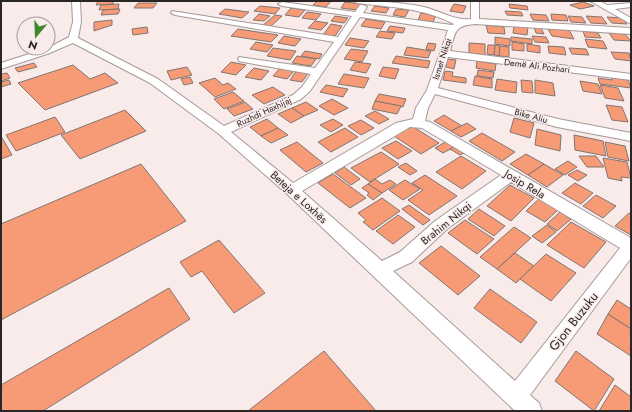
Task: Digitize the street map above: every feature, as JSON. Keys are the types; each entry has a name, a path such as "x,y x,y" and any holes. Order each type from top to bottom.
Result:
{"street":[{"path":"1,66 44,52 73,39 77,22 76,1"},
{"path":"357,1 434,12 448,16 456,26"},
{"path":"475,1 475,21"},
{"path":"594,1 608,7 631,21"},
{"name":"Ruzhdi Haxhijaj","path":"224,131 297,97 306,89 366,2"},
{"path":"282,4 456,26 475,21 582,29 631,30"},
{"path":"608,7 631,5"},
{"path":"175,13 340,40"},
{"name":"Ismet Nikqi","path":"418,123 422,108 432,90 443,53 456,26"},
{"name":"Beteja e Loxhës","path":"73,39 154,81 224,131 380,270 531,411"},
{"name":"Demë Ali Pozhari","path":"443,53 631,77"},
{"path":"244,59 318,72"},
{"name":"Bike Aliu","path":"432,90 557,123 631,137"},
{"path":"292,190 400,126 408,122 418,123"},
{"name":"Josip Rela","path":"418,123 426,125 631,246"},
{"name":"Brahim Nikqi","path":"380,270 406,257 441,225 511,175"},
{"name":"Gjon Buzuku","path":"516,397 554,345 631,246"}],"building":[{"path":"98,1 113,1 113,4 96,5"},
{"path":"317,1 331,1 326,7 313,5"},
{"path":"345,2 361,4 357,10 341,8"},
{"path":"583,2 594,6 580,9 570,5"},
{"path":"138,3 157,3 153,8 134,8"},
{"path":"119,4 118,9 99,10 101,5"},
{"path":"454,4 466,6 463,13 450,11"},
{"path":"509,4 527,6 528,10 510,8"},
{"path":"260,6 280,8 275,14 254,11"},
{"path":"375,6 389,8 386,13 371,11"},
{"path":"291,8 305,10 299,17 285,15"},
{"path":"120,9 118,14 101,15 103,10"},
{"path":"225,9 249,12 242,18 219,14"},
{"path":"396,9 409,10 405,17 393,15"},
{"path":"505,11 521,12 523,16 507,15"},
{"path":"307,12 321,14 316,20 302,18"},
{"path":"421,13 436,15 433,22 418,20"},
{"path":"259,14 270,16 264,21 253,20"},
{"path":"530,14 546,15 549,21 533,20"},
{"path":"551,14 566,15 568,21 552,20"},
{"path":"275,15 282,16 270,27 262,26"},
{"path":"335,16 348,18 344,23 331,21"},
{"path":"568,16 582,17 586,23 571,22"},
{"path":"586,16 602,17 607,24 591,23"},
{"path":"607,17 622,18 627,24 612,23"},
{"path":"366,19 385,22 381,29 361,26"},
{"path":"112,20 112,25 94,31 94,22"},
{"path":"315,21 328,23 321,30 308,28"},
{"path":"331,24 342,26 335,36 323,35"},
{"path":"486,25 504,27 505,34 488,33"},
{"path":"390,26 405,28 403,33 387,31"},
{"path":"514,26 528,27 527,35 513,33"},
{"path":"147,27 148,33 133,35 132,29"},
{"path":"534,27 541,28 544,34 536,33"},
{"path":"238,29 278,35 271,42 231,36"},
{"path":"548,29 569,30 574,39 552,36"},
{"path":"380,31 395,33 392,39 376,37"},
{"path":"583,31 598,33 601,38 585,37"},
{"path":"609,33 625,34 631,41 614,40"},
{"path":"284,36 301,39 295,46 278,43"},
{"path":"532,36 546,37 549,43 535,42"},
{"path":"495,37 510,39 510,46 495,44"},
{"path":"511,37 532,39 532,44 511,41"},
{"path":"350,38 369,41 364,48 345,45"},
{"path":"585,39 603,41 607,49 588,47"},
{"path":"256,42 273,45 267,52 250,49"},
{"path":"512,42 524,44 524,51 512,50"},
{"path":"428,43 436,44 434,51 426,49"},
{"path":"469,43 485,44 485,55 469,53"},
{"path":"527,44 540,46 540,53 527,51"},
{"path":"488,45 495,45 494,55 487,54"},
{"path":"495,45 500,46 499,56 494,55"},
{"path":"500,46 509,47 509,57 499,56"},
{"path":"548,46 564,47 566,55 549,53"},
{"path":"407,47 431,51 428,58 404,55"},
{"path":"273,48 296,51 290,60 267,56"},
{"path":"569,48 586,49 589,55 572,54"},
{"path":"351,49 368,51 362,62 344,59"},
{"path":"305,51 322,54 319,59 301,56"},
{"path":"611,52 629,53 631,61 615,59"},
{"path":"297,56 316,59 311,66 292,63"},
{"path":"396,56 430,61 428,68 392,63"},
{"path":"447,59 456,60 454,69 446,67"},
{"path":"477,61 496,64 495,71 476,68"},
{"path":"231,62 246,65 236,75 221,72"},
{"path":"355,62 371,64 366,73 350,70"},
{"path":"34,63 37,67 18,72 15,68"},
{"path":"73,65 90,79 105,73 118,83 45,110 18,83"},
{"path":"187,67 192,75 171,80 167,71"},
{"path":"281,67 295,70 287,79 273,76"},
{"path":"383,67 399,69 395,79 379,76"},
{"path":"254,68 269,71 261,80 245,77"},
{"path":"297,70 309,72 302,82 290,80"},
{"path":"478,70 494,72 493,78 477,76"},
{"path":"445,71 453,72 452,76 466,78 466,83 443,80"},
{"path":"7,73 10,78 1,81 1,74"},
{"path":"344,74 369,78 364,88 338,84"},
{"path":"475,76 492,79 492,88 473,85"},
{"path":"190,77 193,83 184,85 181,79"},
{"path":"611,77 628,80 631,88 600,84 598,78 612,80"},
{"path":"215,78 223,85 228,83 236,89 215,97 199,83"},
{"path":"497,79 517,82 516,93 495,90"},
{"path":"9,80 11,84 1,87 1,82"},
{"path":"521,80 532,81 533,93 522,92"},
{"path":"535,80 553,83 555,96 535,93"},
{"path":"580,81 598,84 602,94 583,91"},
{"path":"326,85 348,89 343,97 320,92"},
{"path":"600,85 618,88 624,101 605,98"},
{"path":"273,87 285,95 264,104 252,95"},
{"path":"233,92 244,101 224,109 214,99"},
{"path":"379,94 406,99 403,107 375,101"},
{"path":"332,99 348,108 334,115 319,106"},
{"path":"375,101 401,106 397,114 372,109"},
{"path":"245,102 253,109 234,116 227,109"},
{"path":"306,102 318,110 304,116 292,108"},
{"path":"606,105 622,107 628,122 612,120"},
{"path":"292,108 304,116 291,123 278,114"},
{"path":"125,110 146,131 80,159 61,135"},
{"path":"375,111 389,119 379,124 365,116"},
{"path":"444,115 462,126 451,131 434,121"},
{"path":"55,117 65,132 16,151 6,135"},
{"path":"514,118 534,123 530,138 510,132"},
{"path":"267,119 278,128 261,136 250,127"},
{"path":"333,119 343,125 331,132 320,125"},
{"path":"361,120 374,128 361,135 348,126"},
{"path":"467,123 476,129 461,137 451,131"},
{"path":"412,126 439,143 421,154 394,136"},
{"path":"278,128 288,135 271,143 261,136"},
{"path":"345,128 358,137 331,152 318,142"},
{"path":"537,129 561,135 560,151 535,145"},
{"path":"482,133 515,152 502,161 469,141"},
{"path":"574,135 603,141 606,156 575,150"},
{"path":"1,136 12,155 1,159"},
{"path":"396,141 412,151 398,159 382,148"},
{"path":"447,141 456,146 443,153 435,148"},
{"path":"297,142 323,163 306,172 280,150"},
{"path":"605,142 625,146 629,161 608,157"},
{"path":"456,146 465,152 460,155 450,149"},
{"path":"381,152 399,164 370,182 351,168"},
{"path":"526,154 544,164 528,175 510,164"},
{"path":"461,156 486,171 462,189 436,172"},
{"path":"579,156 596,156 604,167 587,167"},
{"path":"603,158 627,162 631,178 621,177 622,181 608,178"},
{"path":"568,161 577,167 565,175 555,169"},
{"path":"406,163 417,171 410,175 398,167"},
{"path":"141,164 186,221 1,320 1,224"},
{"path":"544,164 563,175 547,187 528,175"},
{"path":"344,167 360,179 351,185 335,173"},
{"path":"577,170 587,175 578,181 568,175"},
{"path":"333,174 366,198 350,208 318,183"},
{"path":"425,175 457,196 429,215 408,200 423,190 412,183"},
{"path":"375,179 382,184 390,180 396,184 382,193 368,184"},
{"path":"405,180 420,189 403,200 389,190"},
{"path":"575,183 593,193 581,204 562,193"},
{"path":"368,184 382,193 373,200 367,195 369,193 362,188"},
{"path":"510,185 534,198 511,221 487,206"},
{"path":"596,195 616,206 603,218 583,206"},
{"path":"382,198 400,211 373,230 363,222 366,220 358,213"},
{"path":"540,198 559,209 545,222 526,211"},
{"path":"409,205 430,220 423,225 402,209"},
{"path":"479,209 505,226 494,236 468,219"},
{"path":"560,212 571,219 557,231 547,224"},
{"path":"629,213 631,214 631,235 615,226"},
{"path":"398,215 415,227 393,244 376,231"},
{"path":"465,220 494,239 477,254 448,233"},
{"path":"571,222 606,242 584,268 547,245"},
{"path":"547,225 556,232 542,243 532,236"},
{"path":"514,227 531,238 497,269 480,257"},
{"path":"219,240 265,293 234,313 202,271 191,277 180,262"},
{"path":"441,246 480,276 458,295 419,263"},
{"path":"515,253 534,266 516,283 497,269"},
{"path":"546,254 576,273 551,301 520,279"},
{"path":"169,288 190,319 43,411 1,411 1,385"},
{"path":"490,289 537,322 521,343 474,308"},
{"path":"617,300 631,309 631,329 608,314"},
{"path":"608,314 631,329 631,356 597,334"},
{"path":"324,351 376,411 248,411"},
{"path":"576,351 614,379 594,411 555,381"},
{"path":"615,385 631,397 631,411 599,411"}]}
